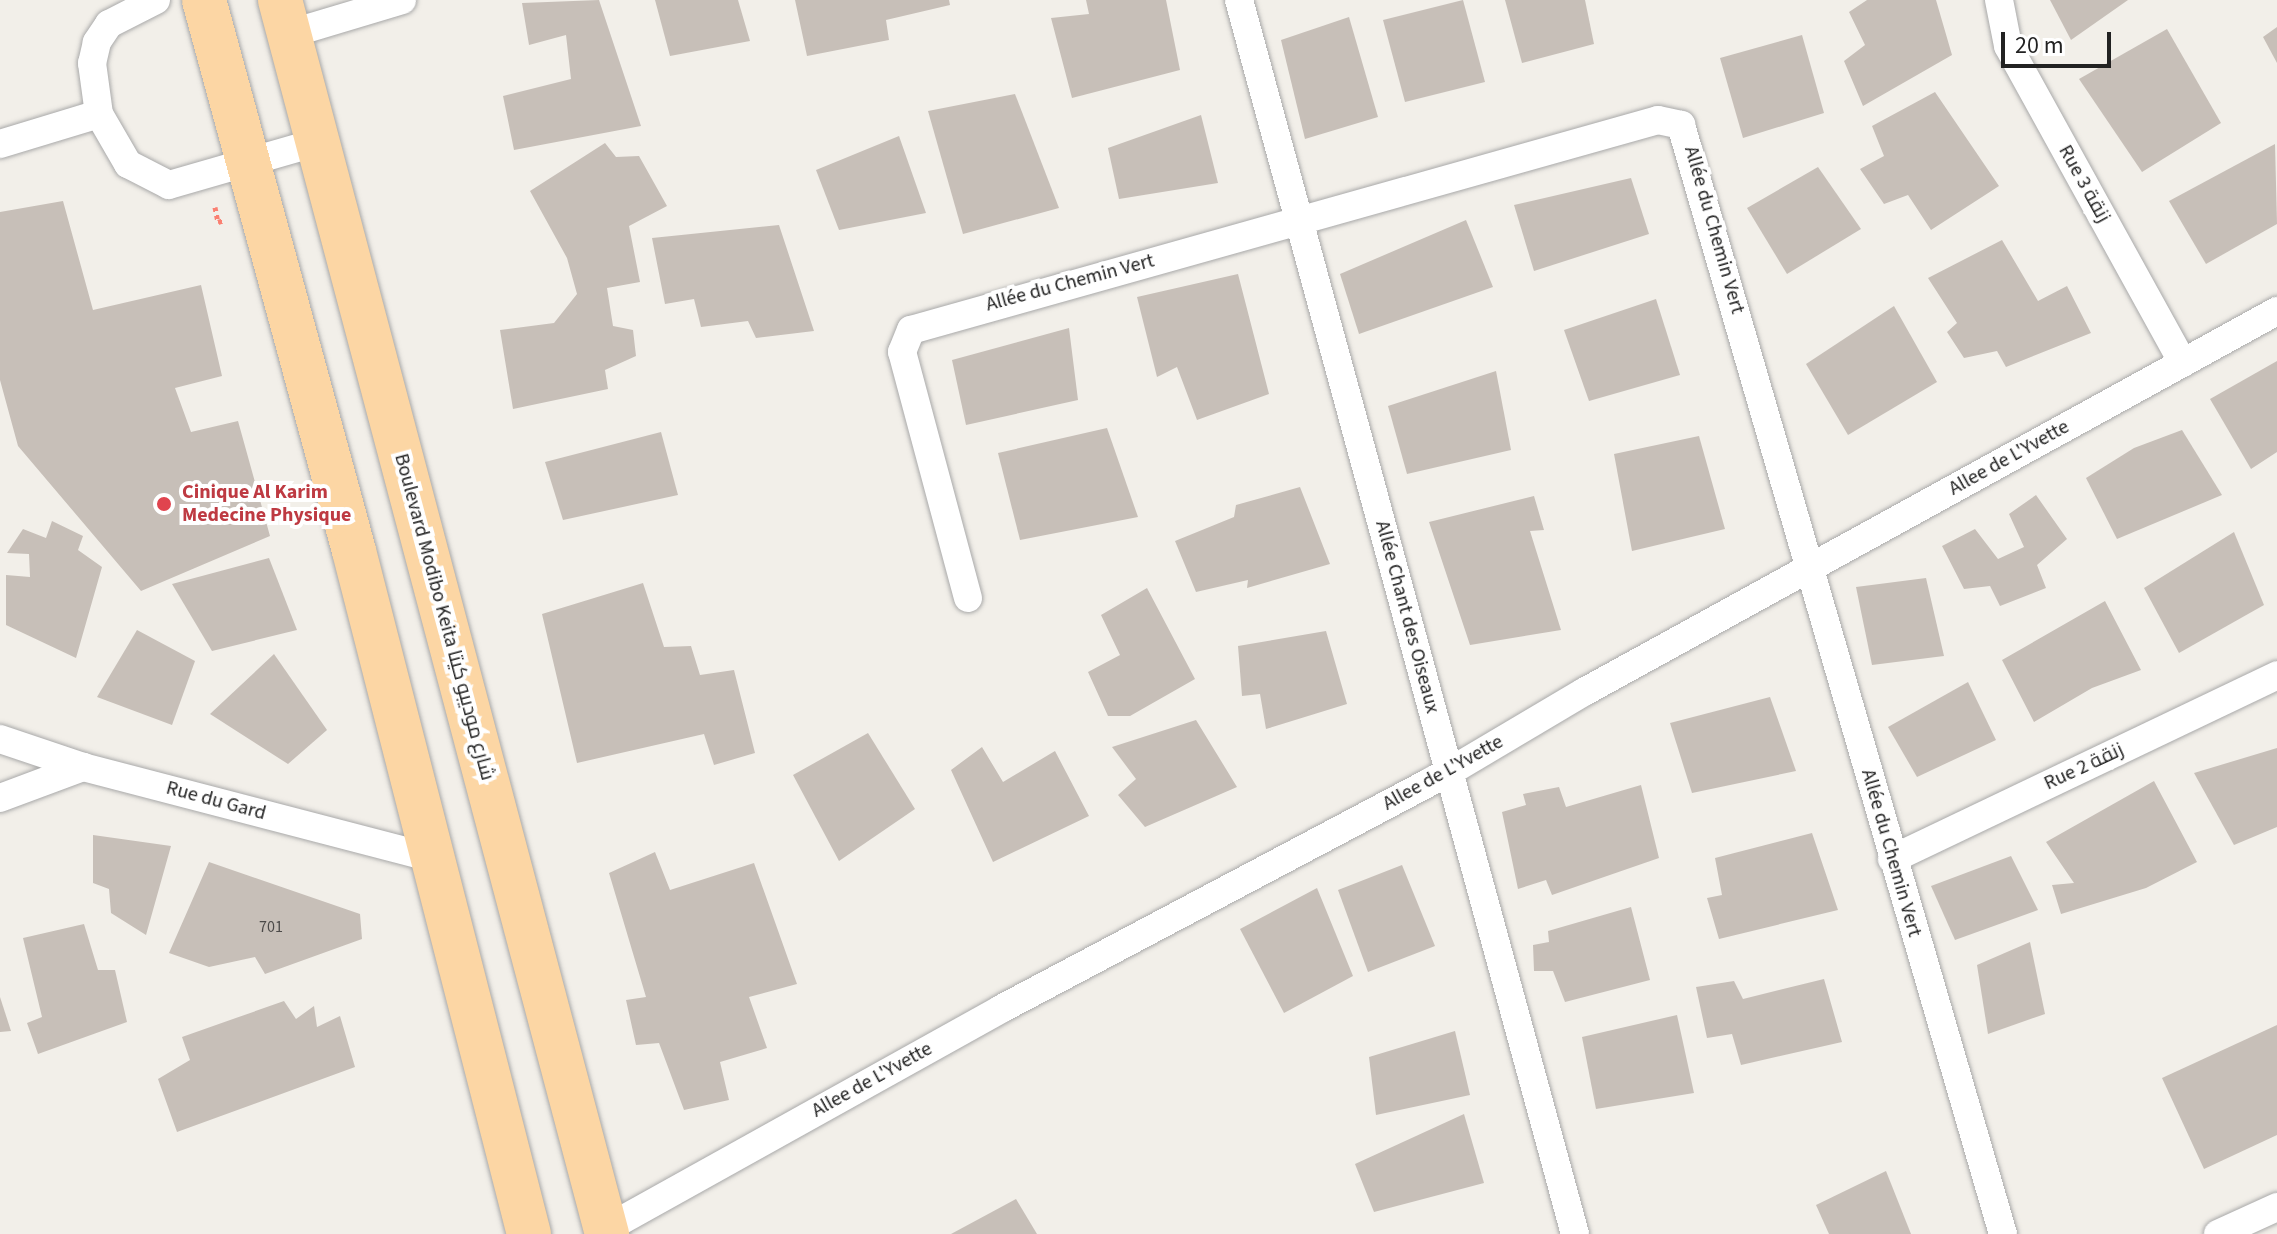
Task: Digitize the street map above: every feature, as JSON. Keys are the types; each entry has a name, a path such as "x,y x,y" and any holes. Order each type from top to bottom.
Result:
{"main road":[{"path":"204,0 433,858 529,1234"},
{"name":"Boulevard Modibo Keita شارع موديبو كيتا","path":"285,17 606,1232"}],"street":[{"path":"156,0 109,24 97,42 93,87 99,114 128,164 169,185 318,142"},
{"path":"285,17 402,0"},
{"name":"Allée Chant des Oiseaux","path":"1239,0 1575,1234"},
{"name":"Rue 3 زنقة","path":"1999,0 2008,46 2183,363"},
{"path":"0,144 99,114"},
{"name":"Allée du Chemin Vert","path":"968,598 902,352 911,330 1658,120 1681,125 2003,1234"},
{"name":"Allee de L'Yvette","path":"606,1232 1001,1009 1449,772 1810,567 2277,311"},
{"name":"Rue 2 زنقة","path":"1892,859 2277,675"},
{"name":"Rue du Gard","path":"0,739 83,767 433,858"},
{"path":"0,798 83,767"},
{"path":"2218,1234 2277,1207"}],"building":[{"path":"599,0 641,126 514,150 503,96 571,79 566,35 529,45 522,3"},
{"path":"655,0 738,0 750,41 670,56"},
{"path":"795,0 949,0 950,5 886,20 889,40 807,56"},
{"path":"1086,0 1166,0 1180,70 1072,98 1051,18 1089,14"},
{"path":"1463,0 1485,82 1405,102 1383,20"},
{"path":"1505,0 1585,0 1594,44 1522,63"},
{"path":"1867,0 1936,0 1952,55 1863,106 1844,61 1865,45 1849,12"},
{"path":"2050,0 2128,0 2071,40"},
{"path":"1349,17 1378,117 1305,139 1281,40"},
{"path":"2277,27 2277,63 2263,37"},
{"path":"2167,29 2221,123 2142,172 2079,79"},
{"path":"1802,35 1824,113 1743,138 1720,58"},
{"path":"1935,92 1999,186 1931,230 1908,195 1884,204 1860,169 1884,156 1872,126"},
{"path":"1015,94 1059,208 963,234 928,111"},
{"path":"1201,115 1218,183 1119,199 1108,148"},
{"path":"899,136 926,213 839,230 816,170"},
{"path":"605,143 616,157 639,156 667,206 629,226 640,282 607,288 613,326 633,330 636,356 605,370 608,389 513,409 500,330 554,323 577,294 567,258 530,191"},
{"path":"2275,144 2277,224 2206,264 2169,201"},
{"path":"1818,167 1861,229 1787,274 1747,208"},
{"path":"1631,178 1649,234 1534,271 1514,205"},
{"path":"63,201 93,310 201,285 222,376 175,388 191,432 238,421 270,536 141,591 18,446 0,380 0,212"},
{"path":"1466,220 1493,287 1359,334 1340,274"},
{"path":"779,225 814,331 756,338 748,321 701,327 694,299 665,304 652,238"},
{"path":"2002,240 2038,301 2067,286 2091,333 2006,367 1997,351 1964,358 1947,332 1957,323 1928,278"},
{"path":"1238,274 1269,394 1197,420 1177,367 1157,377 1137,297"},
{"path":"1656,299 1680,375 1589,401 1564,330"},
{"path":"1894,306 1937,382 1848,435 1806,364"},
{"path":"1069,328 1078,400 966,425 952,360"},
{"path":"2277,361 2277,452 2251,469 2210,399"},
{"path":"1496,371 1511,450 1407,474 1388,406"},
{"path":"1107,428 1138,517 1020,540 998,453"},
{"path":"2182,430 2222,495 2117,539 2086,478 2134,448"},
{"path":"661,432 678,495 563,520 545,462"},
{"path":"1699,436 1725,529 1632,551 1614,454"},
{"path":"1300,487 1330,564 1247,588 1248,580 1196,592 1175,541 1234,517 1236,505"},
{"path":"2036,495 2067,539 2037,565 2046,588 2000,606 1990,586 1964,589 1942,546 1975,529 1998,559 2024,547 2009,514"},
{"path":"1534,496 1544,530 1530,531 1561,630 1470,645 1429,522"},
{"path":"52,521 83,536 78,550 102,567 76,658 6,625 6,575 30,577 29,554 7,553 23,529 46,538"},
{"path":"2234,532 2264,605 2179,653 2144,588"},
{"path":"269,558 297,630 212,651 172,584"},
{"path":"1926,578 1944,656 1872,665 1856,587"},
{"path":"643,583 664,647 691,646 700,675 734,670 755,753 714,765 704,734 577,763 542,614"},
{"path":"1147,588 1195,679 1130,716 1108,716 1088,672 1120,655 1101,615"},
{"path":"2105,601 2141,670 2092,688 2034,722 2002,660"},
{"path":"137,630 195,661 172,725 97,697"},
{"path":"1326,631 1347,704 1266,729 1260,694 1242,696 1238,646"},
{"path":"274,654 327,730 288,764 210,714"},
{"path":"1968,682 1996,740 1917,777 1888,727"},
{"path":"1770,697 1796,771 1692,793 1670,723"},
{"path":"1196,720 1237,787 1145,827 1118,795 1136,779 1112,747"},
{"path":"868,733 915,809 839,861 793,775"},
{"path":"982,747 1003,782 1055,751 1089,816 993,862 951,770"},
{"path":"2277,748 2277,827 2234,845 2194,773"},
{"path":"2154,781 2197,862 2146,888 2061,914 2052,885 2074,883 2046,842"},
{"path":"1641,785 1659,858 1552,895 1546,880 1518,889 1502,812 1526,805 1523,794 1559,787 1566,807"},
{"path":"1812,833 1838,910 1719,939 1707,898 1722,895 1715,858"},
{"path":"93,835 171,846 146,935 111,913 109,889 93,883"},
{"path":"655,852 670,890 754,863 797,984 749,997 767,1048 720,1062 729,1100 684,1110 659,1043 636,1045 626,1000 646,997 609,873"},
{"path":"2011,856 2038,910 1955,940 1931,886"},
{"path":"209,862 360,914 362,939 265,974 255,957 209,967 169,953"},
{"path":"1402,865 1435,946 1368,972 1338,890"},
{"path":"1317,888 1353,976 1284,1013 1240,929"},
{"path":"1631,907 1650,980 1565,1002 1553,971 1534,971 1533,945 1549,942 1548,931"},
{"path":"84,924 98,970 115,970 127,1022 38,1054 27,1023 42,1017 23,938"},
{"path":"2030,942 2045,1014 1988,1034 1977,965"},
{"path":"1824,979 1842,1042 1741,1065 1732,1034 1707,1038 1696,987 1734,981 1743,999"},
{"path":"0,997 11,1031 0,1032"},
{"path":"284,1001 296,1019 314,1006 317,1027 340,1016 355,1067 177,1132 158,1079 190,1060 182,1037"},
{"path":"1677,1015 1694,1093 1596,1109 1582,1037"},
{"path":"2277,1025 2277,1135 2204,1169 2162,1078"},
{"path":"1455,1031 1470,1095 1376,1115 1369,1057"},
{"path":"1464,1114 1484,1183 1374,1212 1355,1164"},
{"path":"1886,1171 1911,1234 1829,1234 1816,1205"},
{"path":"1016,1199 1037,1234 951,1234"}],"place":[{"name":"Cinique Al Karim Medecine Physique","path":"164,504"}]}
